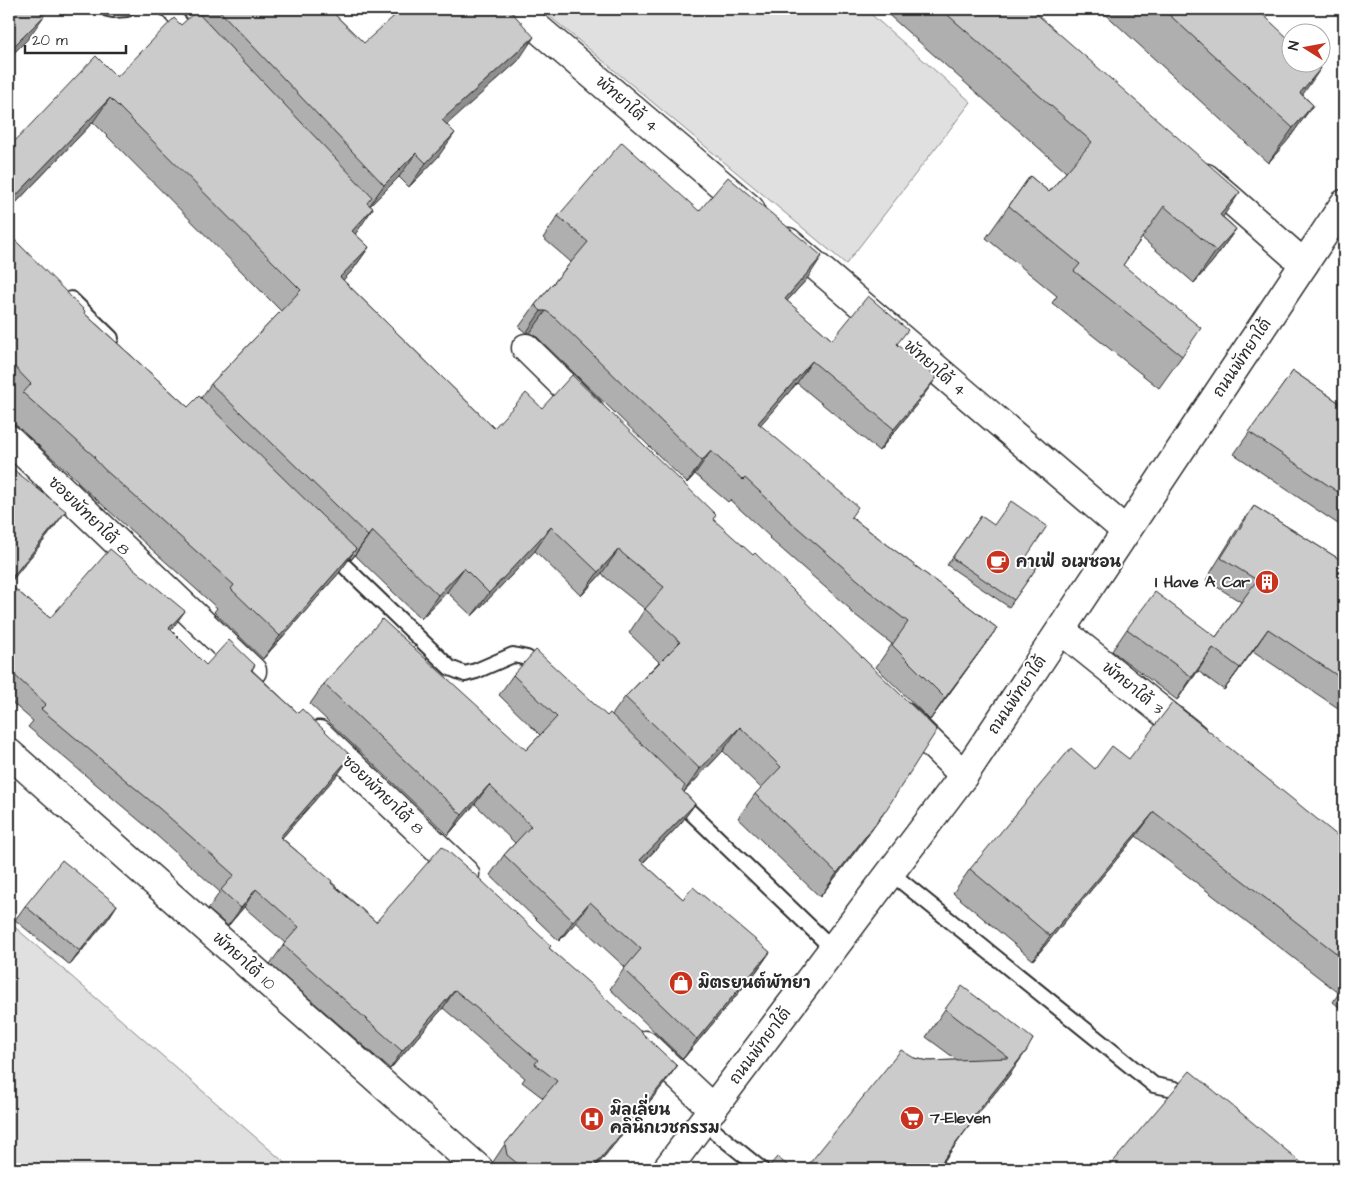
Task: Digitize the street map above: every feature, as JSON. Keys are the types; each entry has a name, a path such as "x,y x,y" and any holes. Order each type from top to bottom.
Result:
{"street":[{"name":"พัทยาใต้ 4","path":"515,9 1126,531"},
{"path":"1185,160 1304,264"},
{"name":"ถนนพัทยาใต้","path":"667,1169 964,775 1344,204"},
{"path":"526,348 604,424"},
{"name":"ซอยพัทยาใต้ 8","path":"9,439 267,685"},
{"name":"พัทยาใต้ 3","path":"1061,630 1213,753"},
{"path":"886,699 964,775"},
{"name":"ซอยพัทยาใต้ 8","path":"303,720 483,890"},
{"name":"พัทยาใต้ 10","path":"9,753 479,1169"},
{"path":"627,1027 708,1116"}],"lane":[{"path":"108,9 127,9"},
{"path":"167,9 207,51"},
{"path":"60,288 124,351"},
{"path":"322,544 450,668 465,674 513,655 527,658 553,680"},
{"path":"668,790 833,950"},
{"path":"891,873 1154,1085 1176,1089 1197,1108"},
{"path":"708,1116 762,1169"}],"shaded area":[{"path":"541,9 865,9 971,102 846,264"},
{"path":"9,922 292,1169 9,1169"}],"building":[{"path":"9,9 36,9 44,16 9,51"},
{"path":"218,9 329,9 364,43 402,9 477,9 479,11 482,9 509,9 534,37 442,120 455,133 426,163 416,153 384,185"},
{"path":"941,9 1031,9 1240,192 1220,215 1236,229 1216,251 1164,206 1123,265 1201,328 1182,356 1074,271 1080,264 1009,206 1030,176 1049,192 1092,142"},
{"path":"1163,9 1257,9 1280,31 1280,72 1318,72 1300,93 1313,105 1293,128"},
{"path":"196,11 372,197 367,203 373,208 352,231 369,247 340,277 494,428 526,393 542,408 572,375 716,515 713,519 753,555 755,553 937,730 886,810 837,873 755,794 781,767 740,727 700,769 625,697 680,642 645,609 664,587 619,549 598,572 551,527 489,593 464,568 438,595 372,531 368,536 211,384 301,290 110,98 9,203 9,137 14,142 96,56 117,77 174,18 181,25"},
{"path":"622,142 699,211 728,177 822,256 785,299 832,340 868,296 908,330 897,344 937,377 894,429 812,361 758,423 858,507 851,517 997,628 945,698 892,645 908,622 865,588 784,516 745,478 743,480 711,451 702,461 552,315 546,311 541,311 535,305 588,242 558,216"},
{"path":"9,234 85,311 84,313 188,407 199,396 356,549 280,636 231,589 234,585 103,468 95,457 23,393 31,384 9,361"},
{"path":"1293,371 1344,406 1344,496 1249,432"},
{"path":"9,466 66,511 9,581"},
{"path":"1011,501 1047,526 1025,559 1037,567 1014,600 952,558 981,516 994,525"},
{"path":"1254,506 1344,562 1344,680 1268,629 1240,668 1213,648 1192,677 1127,629 1155,592 1216,637 1257,580 1221,558"},
{"path":"110,549 185,611 169,628 206,665 229,640 255,665 251,670 298,713 302,709 351,756 280,837 332,881 331,883 376,922 442,846 481,880 551,946 549,948 677,1066 592,1169 524,1169 507,1155 505,1144 557,1081 535,1064 538,1060 455,990 402,1051 283,945 299,927 256,889 241,908 221,890 234,875 160,809 41,709 46,704 9,670 9,584 50,618"},
{"path":"382,619 526,750 557,717 513,675 536,650 607,716 610,713 685,786 682,790 695,804 640,860 683,899 693,887 770,952 697,1039 624,969 641,949 590,902 573,921 504,855 531,826 489,785 462,815 324,684"},
{"path":"1173,702 1344,841 1344,959 1154,812 1050,936 970,869 1071,748 1095,769 1112,746 1129,759"},
{"path":"62,860 117,905 80,951 25,906"},
{"name":"7-Eleven","path":"962,986 995,1011 998,1011 1033,1039 1027,1050 970,1121 972,1122 941,1163 946,1166 944,1169 805,1169 901,1050 914,1058 929,1061 1009,1058 945,1009"},
{"path":"1190,1071 1309,1169 1107,1169"},
{"path":"777,1157 792,1169 767,1169"},
{"path":"382,1162 390,1169 376,1169"}],"place":[{"name":"คาเฟ่ อเมซอน","path":"998,562"},
{"name":"I Have A Car","path":"1267,582"},
{"name":"มิตรยนต์พัทยา","path":"681,983"},
{"name":"7-Eleven","path":"912,1118"},
{"name":"มิลเลี่ยน คลินิกเวชกรรม","path":"592,1119"}]}
